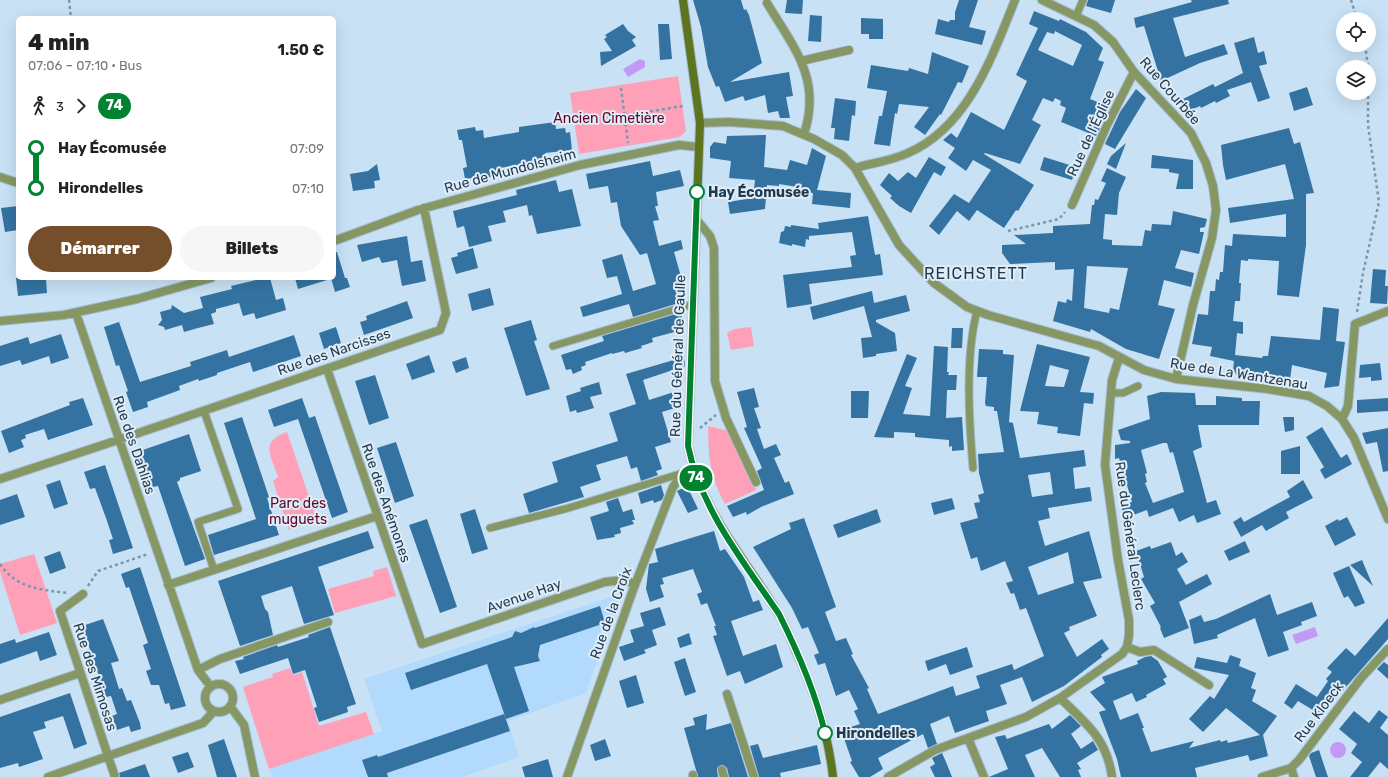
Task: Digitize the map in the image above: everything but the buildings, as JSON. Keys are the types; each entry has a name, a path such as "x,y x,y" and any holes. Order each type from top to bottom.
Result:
{"main road":[{"name":"Rue du Général de Gaulle","path":"683,0 700,123 688,446 692,466 712,511 779,614 789,634 820,714 833,777"}],"street":[{"path":"855,168 907,154 934,139 958,115 995,49 1015,0"},
{"name":"Rue Courbée","path":"1042,0 1094,25 1113,42 1134,72 1191,133 1206,163 1213,186 1216,210 1212,238 1193,305 1176,380"},
{"path":"767,3 801,60 807,73 810,94 808,123 804,134"},
{"path":"801,60 849,50"},
{"name":"Rue de l'Église","path":"1072,205 1107,125 1134,72"},
{"name":"Rue de La Wantzenau","path":"700,123 729,122 773,125 790,128 842,155 855,168 899,245 934,283 967,307 1099,346 1144,370 1176,380 1268,389 1309,396 1327,406 1342,419 1354,438 1388,519"},
{"name":"Rue de Mundolsheim","path":"336,240 424,208 593,161 679,145 698,147"},
{"path":"0,177 16,182"},
{"name":"Rue des Narcisses","path":"0,479 440,330 446,314 424,208"},
{"path":"696,219 710,236 714,248 715,380 726,418 756,482"},
{"path":"0,321 76,313 137,299 205,280"},
{"path":"1342,419 1348,406 1355,324 1388,311"},
{"name":"Rue des Dahlias","path":"76,313 118,440 198,670 211,687"},
{"name":"Rue du Général Leclerc","path":"1119,358 1113,372 1105,465 1118,560 1129,620 1129,635 1126,647"},
{"name":"Rue des Anémones","path":"327,369 422,644"},
{"name":"Rue de la Croix","path":"567,777 635,584 673,487 683,472 692,466"},
{"path":"168,585 377,516"},
{"name":"Avenue Hay","path":"422,644 605,582 623,580 635,584"},
{"name":"Rue des Mimosas","path":"83,594 60,611 115,777"},
{"path":"198,670 220,659 328,622"},
{"path":"888,777 935,750 1026,717 1060,698 1122,654 1126,647 1140,652 1154,650 1209,685"},
{"name":"Rue Kloeck","path":"1291,768 1299,760 1361,678 1388,649"},
{"path":"0,700 80,673"},
{"path":"222,685 228,688 233,698 230,706 224,712 214,712 206,705 206,693 211,687 222,685"},
{"path":"727,694 754,777"},
{"path":"1060,698 1095,732 1103,744 1110,765 1112,777"},
{"path":"230,706 244,725 255,777"},
{"path":"48,777 202,723 214,712"},
{"path":"968,738 984,777"},
{"path":"1262,777 1291,768 1294,777"}],"lane":[{"path":"1076,16 1083,0"},
{"path":"552,346 693,304"},
{"path":"973,468 969,416 972,330 977,311"},
{"path":"1111,393 1123,393 1138,386"},
{"path":"204,411 238,509 198,522 214,570"},
{"path":"490,528 565,510 683,472"}],"path":[{"path":"69,0 71,16"},
{"path":"1351,0 1355,12"},
{"path":"621,88 628,143"},
{"path":"1355,324 1363,273 1379,202 1368,125 1368,100"},
{"path":"579,123 682,106"},
{"path":"1008,231 1059,219 1072,205"},
{"path":"700,426 708,420"},
{"path":"0,564 17,582 34,589 83,594 98,571 156,551"}],"shaded area":[{"path":"640,59 645,61 645,67 628,77 623,69"},
{"path":"620,594 586,693 508,721 519,757 462,777 273,777 269,769 382,731 364,679"},
{"path":"1315,627 1318,636 1296,644 1292,635"},
{"path":"1338,742 1345,747 1346,750 1341,757 1338,758 1331,753 1330,750 1335,743"}],"green space":[{"name":"Ancien Cimetière","path":"678,76 686,131 680,137 579,154 570,93"},
{"path":"751,327 754,346 731,350 727,333 734,329"},
{"path":"708,426 729,431 756,490 725,504 716,484 711,466"},
{"name":"Parc des muguets","path":"287,432 317,520 289,530 273,481 278,477 269,450 273,440"},
{"path":"34,554 57,623 20,635 0,572 0,564"},
{"path":"387,567 396,596 335,613 328,589 374,576 373,571"},
{"path":"290,668 293,675 302,672 319,726 366,712 374,734 269,769 243,687 273,677 272,674"}],"bus line":[{"name":"74","path":"697,192 688,446 692,466 712,511 779,614 786,628 815,698 825,733"}],"place":[{"name":"Hay Écomusée","path":"697,192"},
{"name":"Hirondelles","path":"825,733"}],"district":[{"name":"REICHSTETT","path":"976,273"}]}
